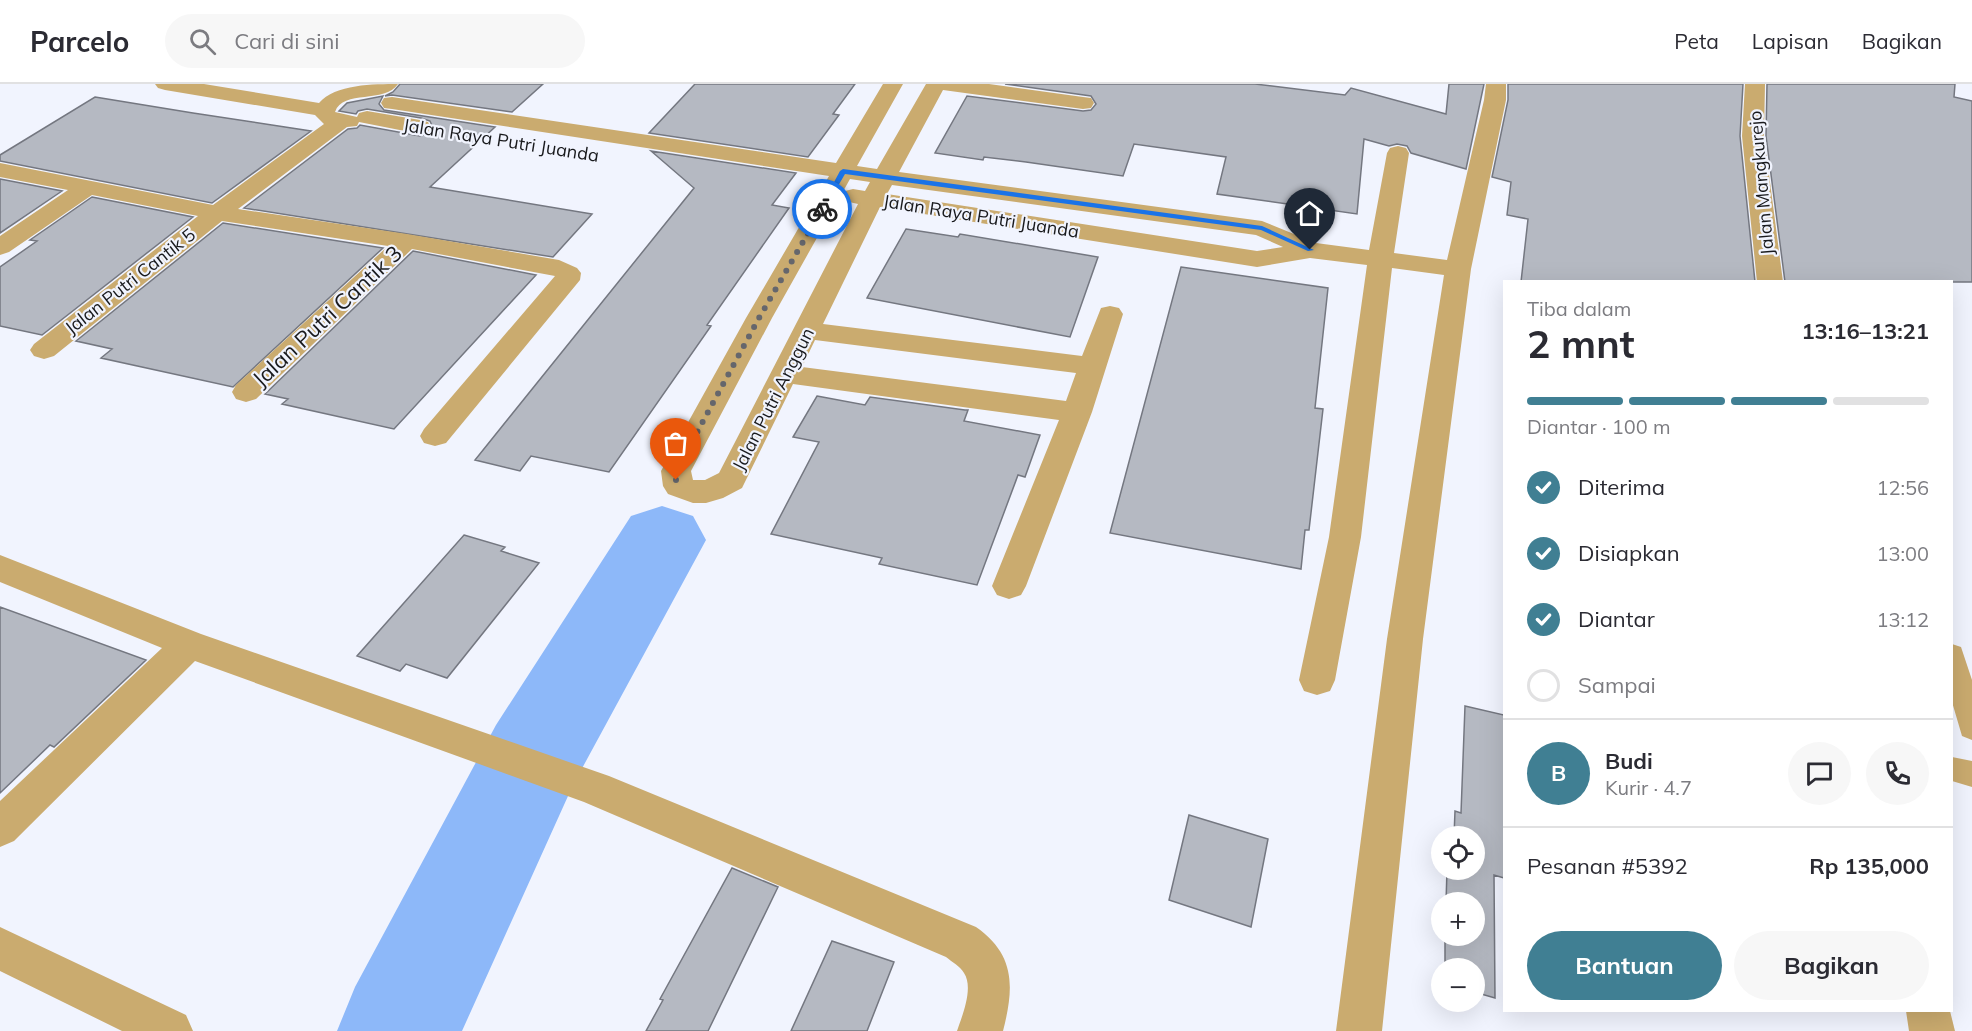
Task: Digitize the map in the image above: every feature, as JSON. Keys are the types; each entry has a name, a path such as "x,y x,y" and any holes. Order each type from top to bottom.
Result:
{"street":[{"path":"165,84 333,115 367,118 378,114 387,92"},
{"path":"285,84 345,94"},
{"name":"Jalan Putri Anggun","path":"893,84 827,184 759,318 676,471 680,486 687,490 706,492 716,490 731,480 873,199 936,84"},
{"path":"943,84 1083,103"},
{"path":"1359,1031 1405,639 1458,268 1495,100 1496,84"},
{"name":"Jalan Mangkurejo","path":"1755,84 1754,135 1770,280"},
{"name":"Jalan Raya Putri Juanda","path":"345,94 358,90 387,92 827,184 873,199 1257,259 1310,250 1458,268"},
{"name":"Jalan Putri Cantik 5","path":"44,350 217,213 333,115 328,104 345,94"},
{"name":"Jalan Raya Putri Juanda","path":"367,118 715,174"},
{"path":"1317,680 1345,537 1380,259 1398,153"},
{"path":"0,170 217,213 408,241 559,268 568,273 567,280 435,436"},
{"name":"Jalan Raya Putri Juanda","path":"827,184 887,177 1262,228 1310,250"},
{"path":"0,247 88,187"},
{"name":"Jalan Putri Cantik 3","path":"246,392 408,241"},
{"path":"1009,586 1077,412 1110,314"},
{"path":"808,331 1091,366"},
{"path":"785,374 1077,412"},
{"path":"0,568 189,644 595,788 950,938 975,950 985,964 990,981 980,1031"},
{"path":"0,828 189,644"},
{"path":"0,948 170,1031"},
{"path":"1928,1012 1932,1031"}],"lane":[{"path":"1953,659 1972,729"},
{"path":"1953,769 1972,774"}],"building":[{"path":"400,84 543,84 512,112 392,95 385,96 393,92"},
{"path":"695,84 855,84 833,114 839,115 808,157 649,133"},
{"path":"1005,84 1255,84 1345,95 1351,88 1446,114 1449,84 1484,84 1466,169 1411,153 1407,146 1397,144 1389,146 1364,139 1357,214 1217,194 1226,157 1134,144 1123,176 1026,162 984,157 983,160 935,153 967,96 1083,111 1091,110 1096,104 1091,96"},
{"path":"1508,84 1743,84 1740,136 1755,280 1521,280 1528,219 1507,215 1511,182 1492,177 1508,100"},
{"path":"1767,84 1955,84 1954,97 1972,101 1972,282 1785,280 1766,136"},
{"path":"383,96 379,104 384,110 495,127 430,187 592,214 553,257 244,208 348,129 357,128 360,125 420,136 430,133 433,128 430,121 421,118 367,109 358,111 356,114 339,111 347,103"},
{"path":"95,97 311,131 212,203 0,161 0,155"},
{"path":"651,151 796,173 772,205 789,208 707,325 711,326 609,472 531,456 520,471 475,460 694,188"},
{"path":"0,179 62,191 0,233"},
{"path":"92,197 193,217 42,335 0,326 0,267 37,241 30,240"},
{"path":"223,223 383,248 233,387 101,358 112,349 76,341"},
{"path":"906,229 958,237 960,234 1098,257 1070,337 867,298"},
{"path":"413,251 536,275 394,429 282,404 288,399 265,394"},
{"path":"1181,267 1328,288 1315,408 1323,409 1309,530 1305,530 1301,569 1110,533"},
{"path":"817,396 865,405 870,397 968,410 964,421 1040,435 1025,477 1018,475 977,585 879,564 882,558 771,534 819,442 793,437"},
{"path":"464,535 505,547 501,551 539,563 447,678 406,664 400,671 357,656"},
{"path":"0,607 146,660 54,747 50,745 0,793"},
{"path":"1465,706 1503,715 1503,878 1494,875 1495,998 1485,995 1485,958 1445,958 1445,946 1485,946 1485,892 1446,892 1447,880 1485,880 1485,826 1454,826 1455,811 1461,813"},
{"path":"1189,815 1268,839 1251,927 1169,900"},
{"path":"732,868 778,887 708,1031 646,1031 663,1000 660,999"},
{"path":"832,941 894,962 867,1031 791,1031"}],"waterway":[{"path":"399,1031 533,758 662,540"}],"way so far":[{"path":"676,480 676,471 759,318 822,209"}],"route":[{"path":"822,209 843,171 1262,228 1310,250"}]}
